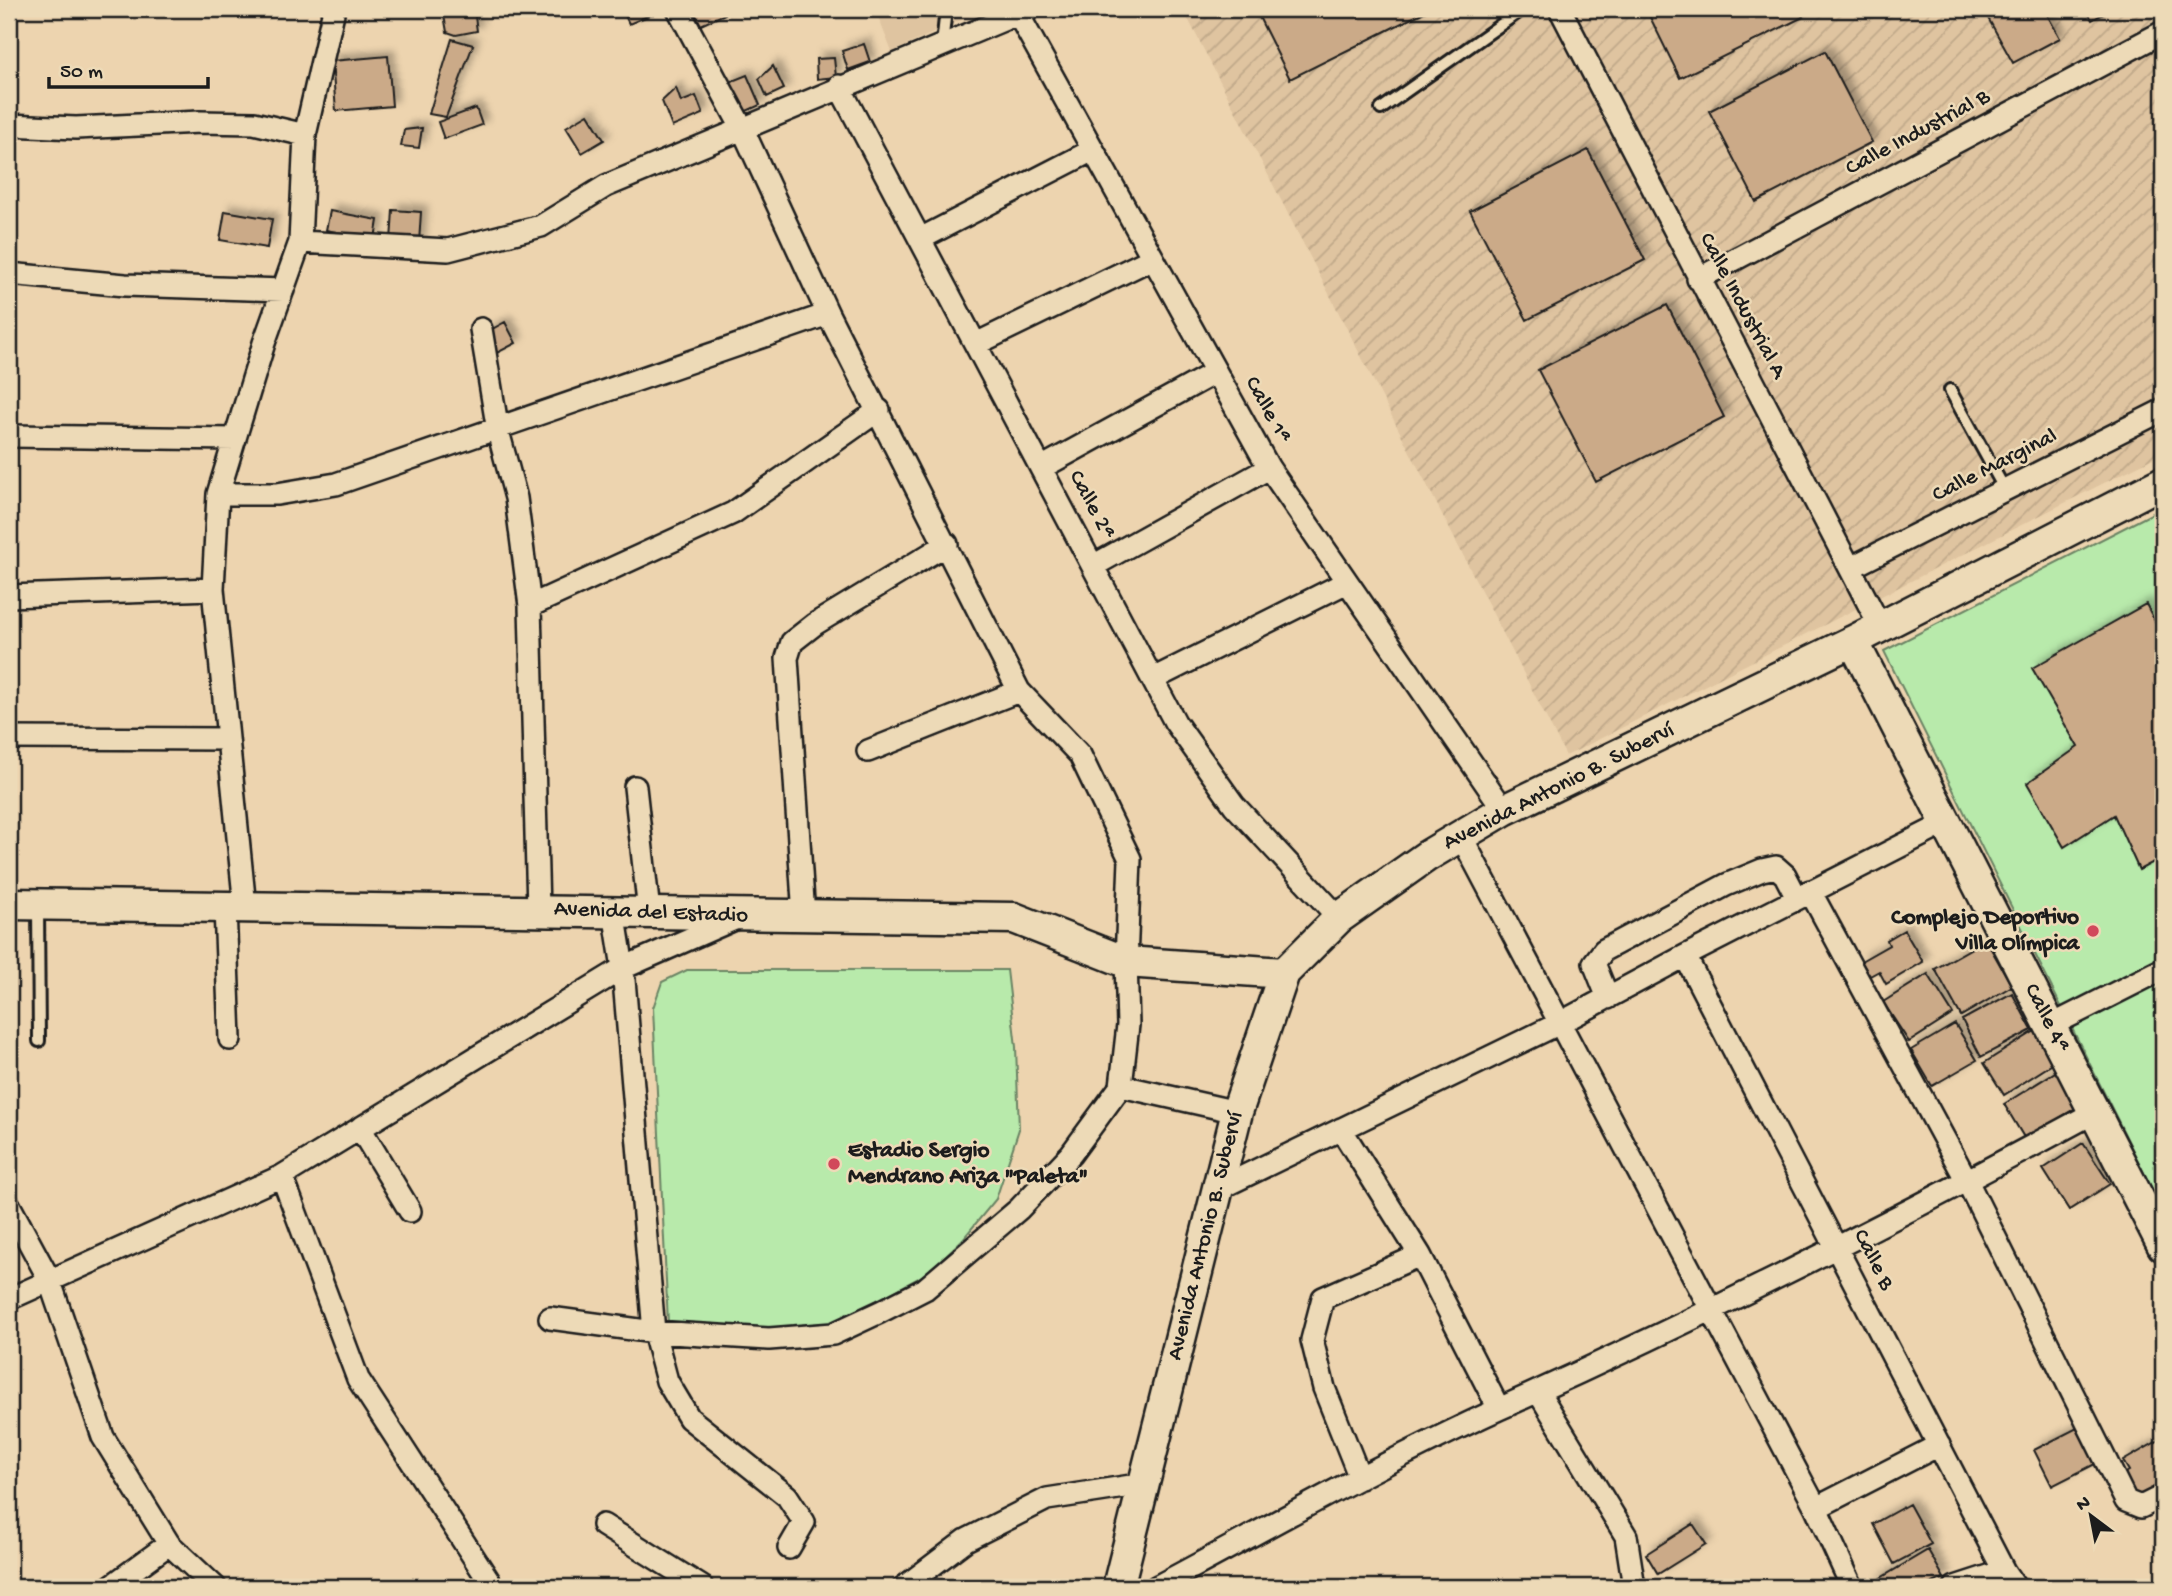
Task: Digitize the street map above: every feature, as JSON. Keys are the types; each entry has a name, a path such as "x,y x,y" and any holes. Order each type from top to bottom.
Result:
{"street":[{"path":"230,1039 235,907 228,739 213,589 218,495 300,242 305,135 334,9"},
{"path":"550,1318 654,1332 769,1339 833,1334 925,1289 1019,1209 1071,1154 1121,1086 1128,1026 1126,962 1130,859 1080,755 1019,691 947,544 828,314 743,130 678,9"},
{"name":"Calle Industrial A","path":"1560,9 1880,626"},
{"path":"300,242 449,250 541,226 606,186 743,130 839,86 1024,11"},
{"name":"Calle 1ª","path":"1024,11 1093,150 1269,468 1345,583 1504,810"},
{"name":"Calle Industrial B","path":"1698,279 2163,32"},
{"name":"Calle 2ª","path":"839,86 1175,722 1234,805 1339,918"},
{"path":"9,125 76,128 200,122 254,123 305,135"},
{"path":"920,239 1093,150"},
{"path":"976,344 1153,257"},
{"path":"9,274 125,285 283,290"},
{"path":"218,495 277,494 336,484 498,431 828,314"},
{"path":"481,329 498,431 516,498 530,606 538,910"},
{"path":"1041,468 1216,372"},
{"path":"530,606 733,513 879,410"},
{"name":"Calle Marginal","path":"1850,568 2163,410"},
{"path":"9,436 235,439"},
{"path":"1093,566 1269,468"},
{"name":"Avenida Antonio B. Suberví","path":"1118,1587 1237,1112 1284,974 1339,918 1504,810 1853,641 2163,482"},
{"path":"803,917 788,658 792,642 815,624 947,544"},
{"path":"1153,679 1345,583"},
{"path":"9,596 213,589"},
{"name":"Calle 4ª","path":"1853,641 2163,1246"},
{"path":"868,751 1019,691"},
{"path":"9,738 228,739"},
{"path":"635,787 649,912"},
{"path":"1216,1190 1560,1023 1946,822"},
{"path":"1461,836 1816,1508 1852,1587"},
{"path":"1608,998 1594,963 1604,950 1727,885 1762,870 1776,867 1785,875 1804,894 1967,1181 2126,1501 2141,1507 2163,1496"},
{"name":"Avenida del Estadio","path":"9,904 1014,918 1126,962 1284,974"},
{"path":"614,911 623,968 654,1332 667,1381 689,1418 787,1496 804,1522 789,1548"},
{"path":"9,1299 282,1176 623,968 741,916"},
{"name":"Calle B","path":"1685,956 2010,1579"},
{"path":"2050,1026 2163,969"},
{"path":"1121,1086 1237,1112"},
{"path":"1156,1587 1360,1478 1499,1409 1539,1393 1712,1311 1967,1181 2095,1112"},
{"path":"360,1128 410,1211"},
{"path":"1341,1129 1420,1255 1499,1409"},
{"path":"282,1176 358,1379 493,1587"},
{"path":"9,1205 49,1279 103,1437 169,1544 215,1587"},
{"path":"1360,1478 1324,1388 1312,1340 1323,1298 1420,1255"},
{"path":"1539,1393 1626,1536 1634,1587"},
{"path":"1816,1508 1939,1445"},
{"path":"904,1587 966,1540 1047,1499 1144,1484"},
{"path":"603,1525 702,1587"},
{"path":"110,1587 169,1544"},
{"path":"1955,1587 2010,1579"}],"lane":[{"path":"942,45 946,9"},
{"path":"1381,109 1523,9"},
{"path":"1950,390 2005,490"},
{"path":"38,904 39,1041"}],"shaded area":[{"path":"875,9 985,9 892,52"},
{"path":"1183,9 2163,9 2163,453 1566,756"}],"green space":[{"name":"Complejo Deportivo Villa Olímpica","path":"2163,508 2163,1211 1884,651"},
{"name":"Estadio Sergio Mendrano Ariza \"Paleta\"","path":"687,970 1007,970 1016,1047 1019,1129 996,1199 963,1239 926,1274 833,1325 757,1329 668,1323 653,1008 662,982"}],"building":[{"path":"474,9 477,31 456,35 447,32 443,10"},
{"path":"622,9 655,9 657,12 629,24"},
{"path":"693,9 723,9 725,14 701,25"},
{"path":"1255,9 1430,9 1290,79"},
{"path":"1646,9 1798,9 1803,17 1680,78"},
{"path":"1983,9 2044,9 2060,38 2013,63"},
{"path":"2086,9 2113,9 2092,20"},
{"path":"452,39 473,45 446,117 429,114"},
{"path":"864,44 870,62 848,70 842,51"},
{"path":"1825,51 1872,142 1756,202 1709,111"},
{"path":"388,56 392,106 336,111 332,61"},
{"path":"834,58 836,77 817,79 816,59"},
{"path":"773,66 784,89 767,97 759,79"},
{"path":"747,75 760,105 740,114 727,83"},
{"path":"676,88 681,102 696,96 703,114 672,127 662,101"},
{"path":"476,108 482,125 444,139 438,122"},
{"path":"588,114 604,140 582,153 566,127"},
{"path":"422,128 419,148 401,146 404,130"},
{"path":"1588,150 1645,260 1527,320 1470,211"},
{"path":"393,210 421,212 419,243 391,241"},
{"path":"225,211 272,219 267,248 220,240"},
{"path":"330,211 378,220 375,239 326,230"},
{"path":"1667,305 1724,417 1596,482 1538,370"},
{"path":"505,322 516,343 497,353 487,332"},
{"path":"2146,604 2163,637 2163,857 2139,870 2114,815 2064,847 2027,783 2078,747 2032,668"},
{"path":"1904,930 1923,962 1886,984 1879,971 1870,976 1861,961 1889,945 1887,940"},
{"path":"1986,940 2012,986 1961,1016 1935,969"},
{"path":"1928,974 1953,1014 1909,1042 1883,1002"},
{"path":"2012,993 2032,1030 1981,1057 1962,1020"},
{"path":"1955,1024 1977,1060 1932,1086 1911,1050"},
{"path":"2035,1031 2054,1063 2004,1095 1984,1063"},
{"path":"2057,1071 2079,1106 2025,1139 2004,1104"},
{"path":"2083,1143 2110,1184 2069,1210 2043,1169"},
{"path":"2079,1427 2097,1463 2052,1486 2034,1450"},
{"path":"2163,1438 2163,1473 2159,1475 2163,1485 2137,1500 2122,1475 2129,1471 2123,1461"},
{"path":"1909,1504 1931,1544 1894,1564 1873,1524"},
{"path":"1693,1524 1706,1544 1658,1574 1646,1554"},
{"path":"1928,1550 1944,1578 1924,1587 1878,1587 1874,1582"}],"place":[{"name":"Complejo Deportivo Villa Olímpica","path":"2093,931"},
{"name":"Estadio Sergio Mendrano Ariza \"Paleta\"","path":"834,1164"}]}
